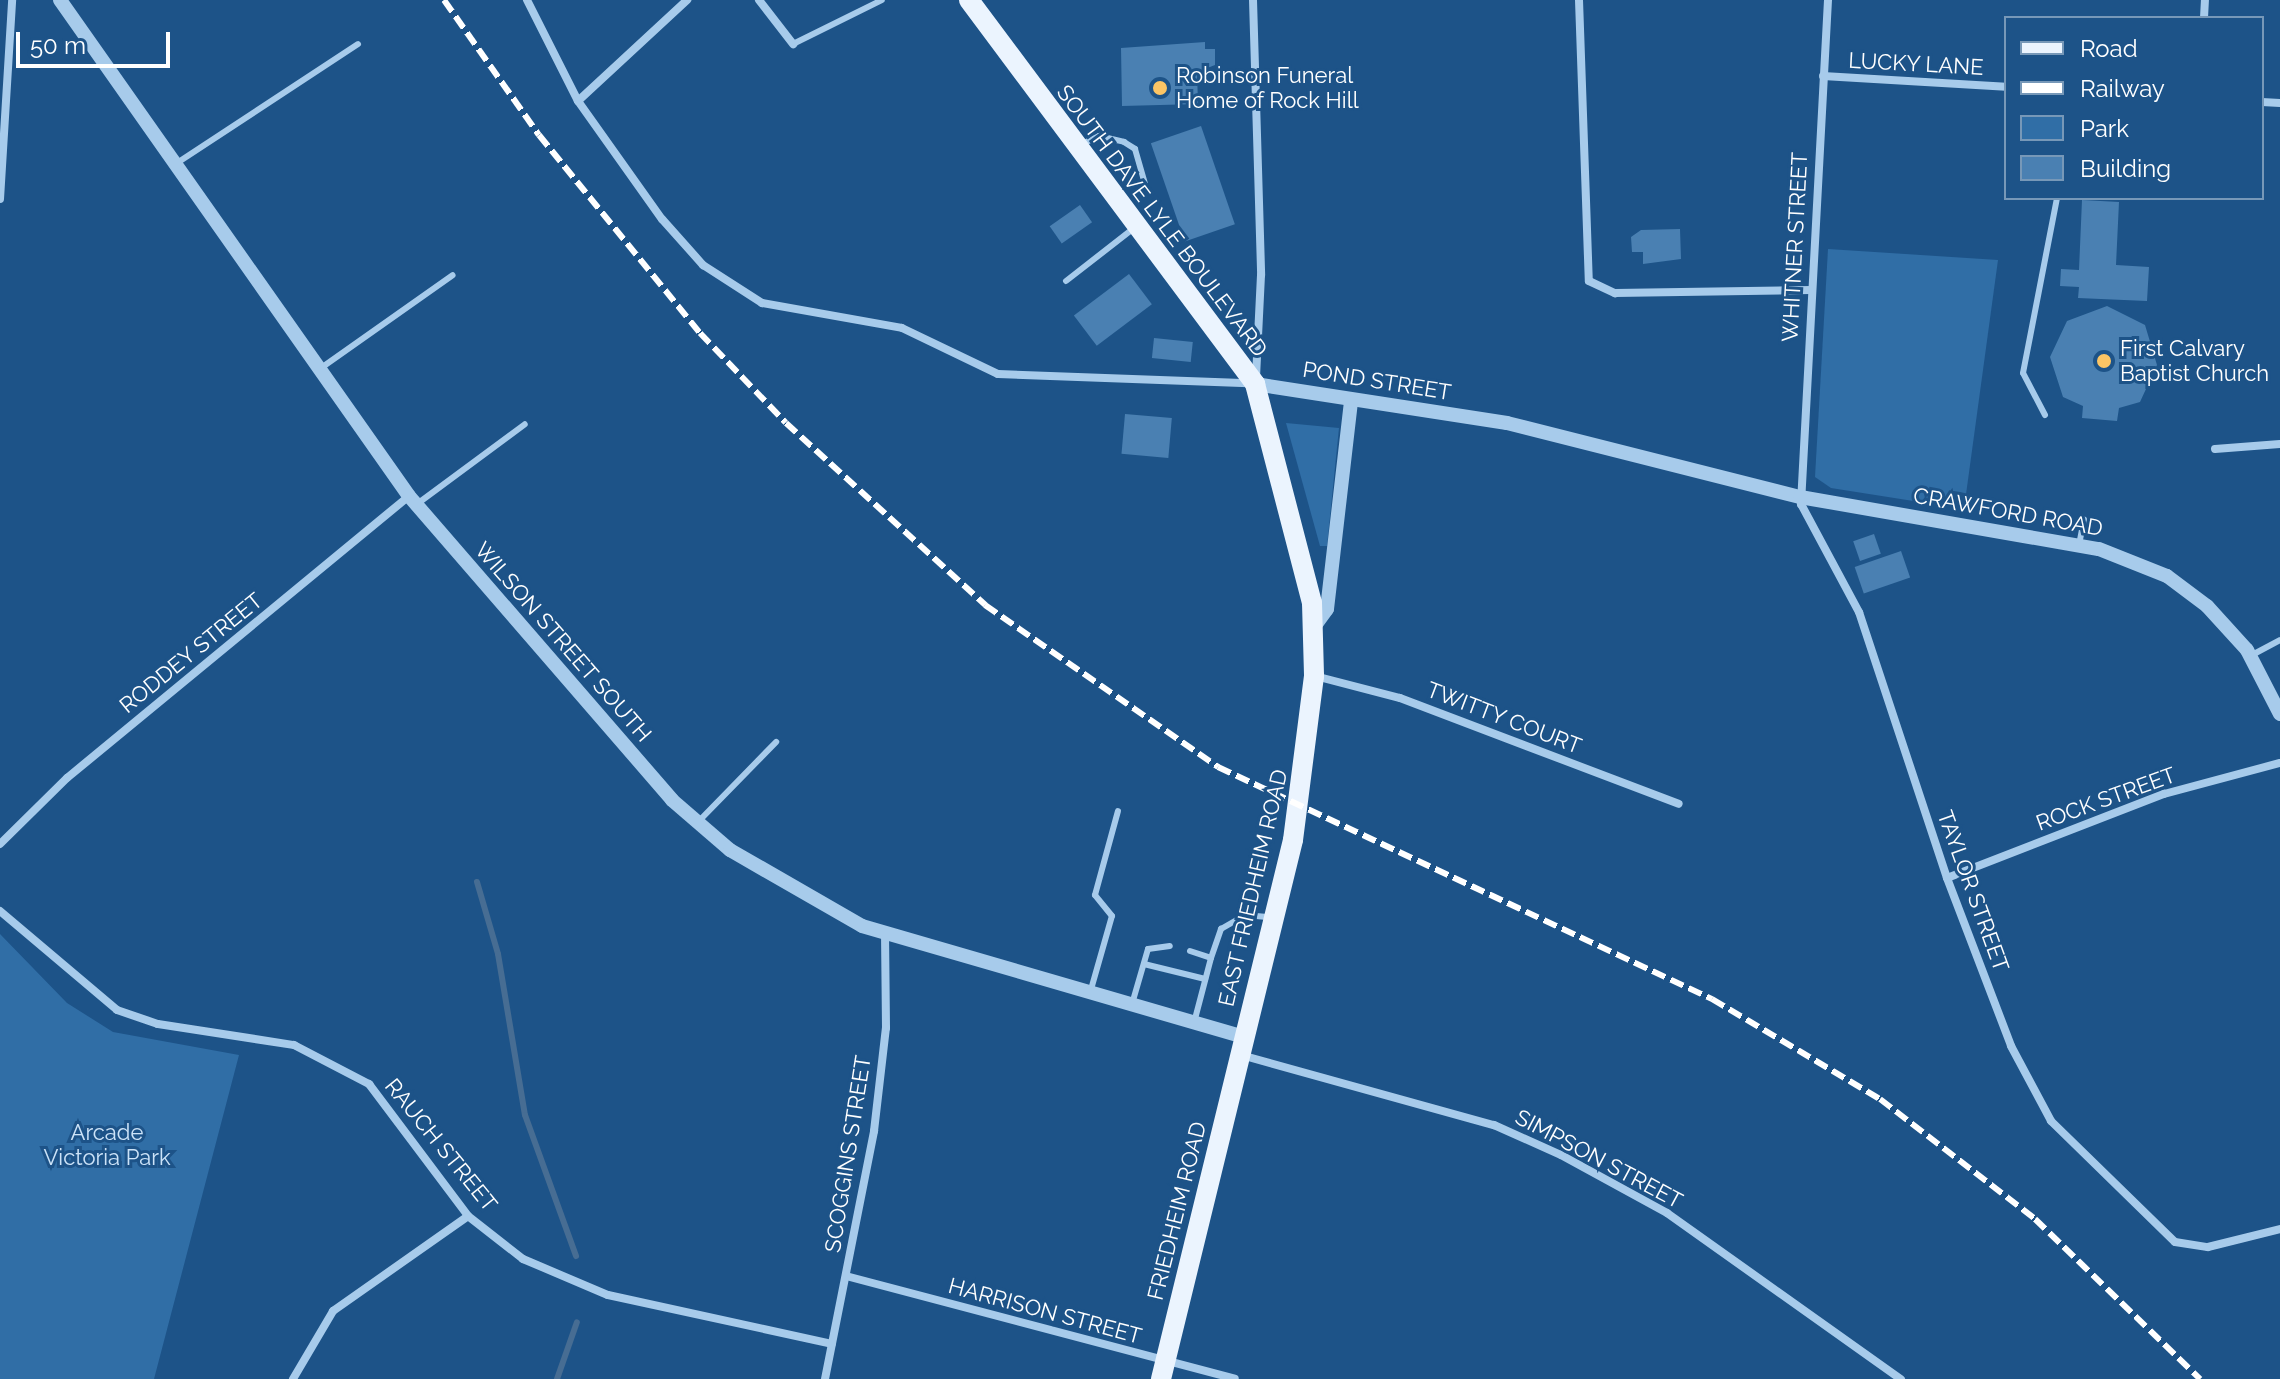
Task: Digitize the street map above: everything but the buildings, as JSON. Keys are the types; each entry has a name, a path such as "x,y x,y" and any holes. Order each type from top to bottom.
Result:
{"main road":[{"name":"SOUTH DAVE LYLE BOULEVARD","path":"969,0 1134,228 1255,384 1314,627"},
{"name":"EAST FRIEDHEIM ROAD","path":"1242,1046 1303,786 1314,676 1314,627"},
{"name":"FRIEDHEIM ROAD","path":"1163,1370 1242,1046"}],"street":[{"path":"0,199 12,0"},
{"name":"WILSON STREET SOUTH","path":"60,0 180,161 413,500 620,744 698,822 794,892 885,933 1089,997 1193,1024 1242,1046"},
{"name":"POND STREET","path":"527,0 578,101 681,242 729,283 786,311 883,322 998,374 1255,384 1604,443 1800,497"},
{"path":"578,101 687,0"},
{"path":"759,0 793,44"},
{"path":"1253,0 1261,275 1255,384"},
{"path":"1579,0 1589,281 1615,293 1811,290"},
{"name":"WHITNER STREET","path":"1800,497 1828,0"},
{"name":"LUCKY LANE","path":"1823,76 2004,87"},
{"name":"EAST FRIEDHEIM ROAD","path":"1314,627 1327,609 1351,400"},
{"path":"2215,449 2280,444"},
{"name":"CRAWFORD ROAD","path":"1800,497 2079,545 2167,576 2218,617 2250,656 2280,714"},
{"name":"TAYLOR STREET","path":"1800,497 1859,612 1947,878 2011,1046 2051,1121 2157,1231 2186,1247 2232,1244 2280,1229"},
{"name":"RODDEY STREET","path":"0,844 67,778 327,566 413,500"},
{"name":"TWITTY COURT","path":"1314,676 1388,694 1679,804"},
{"name":"ROCK STREET","path":"1947,878 2164,794 2280,763"},
{"name":"RAUCH STREET","path":"0,911 117,1010 158,1024 294,1045 369,1084 468,1216 523,1259 563,1279 654,1307 832,1344"},
{"name":"SCOGGINS STREET","path":"825,1379 846,1276 884,1043 885,933"},
{"name":"SIMPSON STREET","path":"1242,1046 1494,1125 1561,1155 1667,1213 1901,1379"},
{"path":"293,1379 333,1311 468,1216"},
{"name":"HARRISON STREET","path":"846,1276 1163,1370 1235,1379"}],"lane":[{"path":"793,44 882,0"},
{"path":"180,161 358,44"},
{"path":"1076,148 1099,136 1124,142 1135,149 1145,184"},
{"path":"2045,415 2023,373 2057,200"},
{"path":"1066,281 1134,228"},
{"path":"320,368 453,275"},
{"path":"413,500 525,424"},
{"path":"2079,545 2084,519"},
{"path":"2250,656 2280,640"},
{"path":"698,822 776,742"},
{"path":"1089,997 1112,916 1095,895 1118,811"},
{"path":"1193,1024 1221,929 1245,915 1274,918"},
{"path":"1131,1007 1148,949 1170,946"},
{"path":"1190,951 1211,958"},
{"path":"1144,964 1205,979"}],"green space":[{"path":"1828,249 1998,260 1964,509 1831,488 1815,477"},
{"path":"1286,423 1339,428 1327,546 1320,546"},
{"name":"Arcade Victoria Park","path":"0,934 67,1003 113,1032 239,1055 154,1379 0,1379"}],"waterway":[{"path":"477,882 498,954 525,1115 576,1256"},
{"path":"557,1379 577,1322"}],"railway":[{"path":"444,0 539,135 700,333 786,423 985,605 1218,767 1712,999 1880,1099 2035,1219 2200,1379"}],"place":[{"name":"Robinson Funeral Home of Rock Hill","path":"1160,88"},
{"name":"First Calvary Baptist Church","path":"2104,361"}]}
